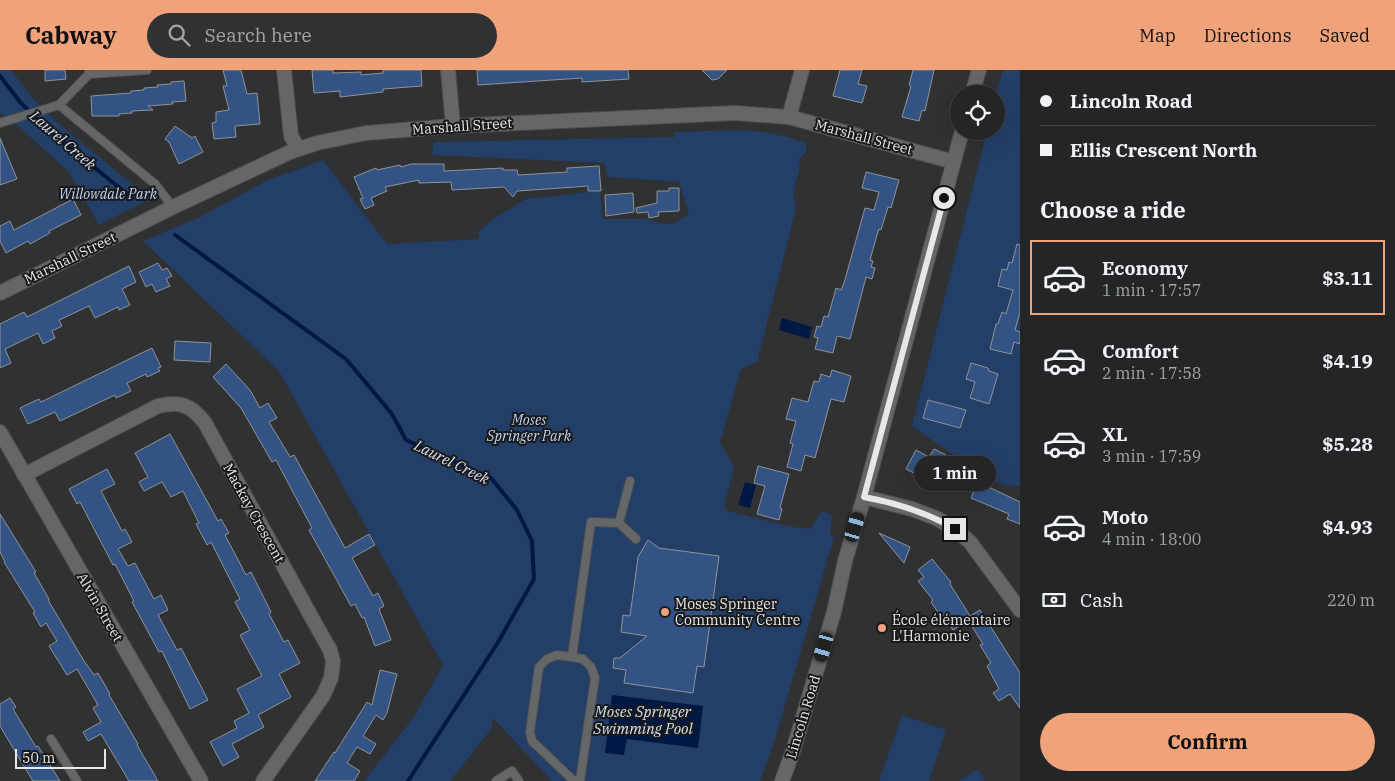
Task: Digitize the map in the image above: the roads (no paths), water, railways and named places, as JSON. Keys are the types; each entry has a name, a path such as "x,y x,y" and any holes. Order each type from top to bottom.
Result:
{"street":[{"path":"284,70 291,136 298,148"},
{"path":"448,70 453,126"},
{"path":"789,116 802,70"},
{"path":"975,85 979,70"},
{"name":"Marshall Street","path":"0,293 173,207 298,148 366,133 453,126 735,113 789,116 954,162"},
{"name":"Lincoln Road","path":"782,781 793,751 834,612 845,561 864,497 960,140"},
{"name":"Mackay Crescent","path":"24,475 158,406 171,403 185,405 205,423 330,650 333,661 330,678 323,696 263,781"},
{"name":"Alvin Street","path":"0,432 202,781"},
{"path":"864,497 912,509 936,518 955,529 970,542 1019,603"}],"lane":[{"path":"3,122 59,105 89,72 147,70"},
{"path":"59,105 155,184 173,207"},
{"path":"619,523 630,481"},
{"path":"572,657 591,522 619,523 636,539"},
{"path":"574,781 532,741 530,732 540,667 547,659 558,655 583,659 592,667 595,678 580,781"},
{"path":"51,738 77,781"},
{"path":"496,781 512,770 519,781"}],"water":[{"path":"782,318 812,327 809,339 779,330"},
{"path":"745,482 756,485 750,508 738,505"},
{"name":"Moses Springer Swimming Pool","path":"612,695 703,706 698,748 627,739 624,755 605,753"}],"waterway":[{"name":"Laurel Creek","path":"0,76 20,102 53,134 132,198"},
{"name":"Laurel Creek","path":"175,235 346,359 392,414 406,440 491,478 517,510 532,541 534,579 497,644 408,781"}],"place":[{"name":"Moses Springer Community Centre","path":"665,612"},
{"name":"École élémentaire L'Harmonie","path":"882,628"}],"park label":[{"name":"Willowdale Park","path":"108,194"},
{"name":"Moses Springer Park","path":"529,428"}]}
